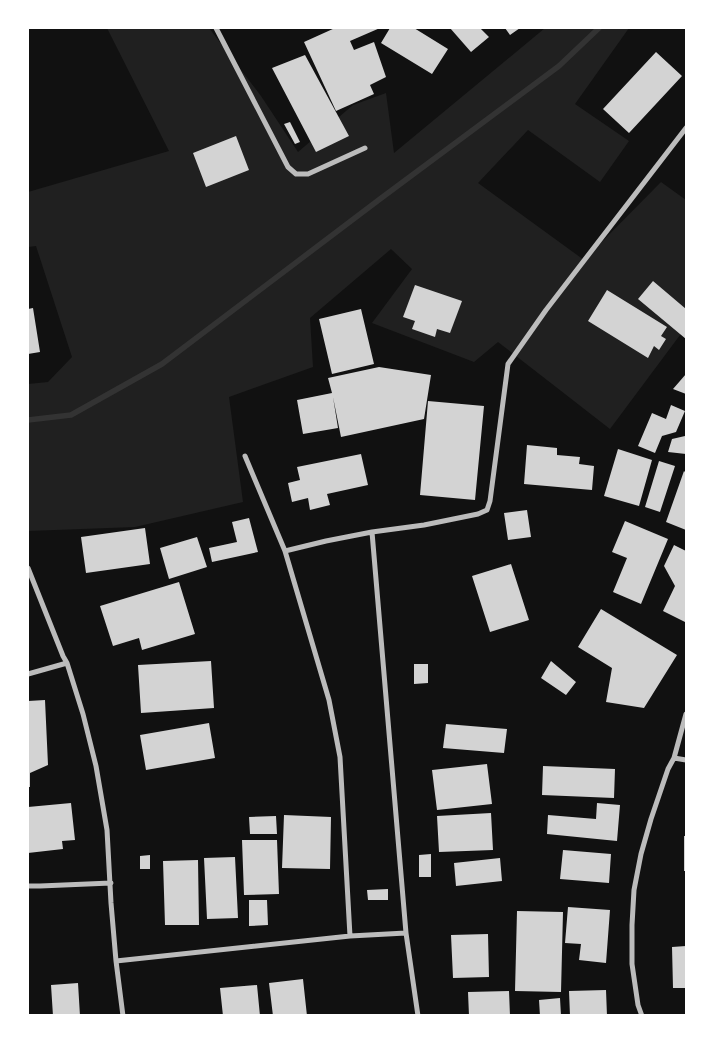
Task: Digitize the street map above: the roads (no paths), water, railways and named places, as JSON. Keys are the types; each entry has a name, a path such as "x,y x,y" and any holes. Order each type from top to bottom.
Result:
{"street":[{"path":"216,28 288,167 296,174 308,174 364,148"},
{"path":"285,551 372,532 424,525 478,514 487,510 490,501 508,364 546,310 686,128"},
{"path":"245,456 285,551 329,700 340,757 350,936"},
{"path":"372,532 406,934 418,1016"},
{"path":"28,568 67,664 83,714 96,766 107,830 111,903 123,1016"},
{"path":"28,674 67,664"},
{"path":"642,1016 638,1005 632,964 634,890 641,854 651,819 668,769 674,758 686,714"},
{"path":"674,758 686,760"},
{"path":"28,886 111,883"},
{"path":"116,961 350,936 406,934"}],"waterway":[{"path":"28,420 71,415 162,364 559,66 599,28"}]}
